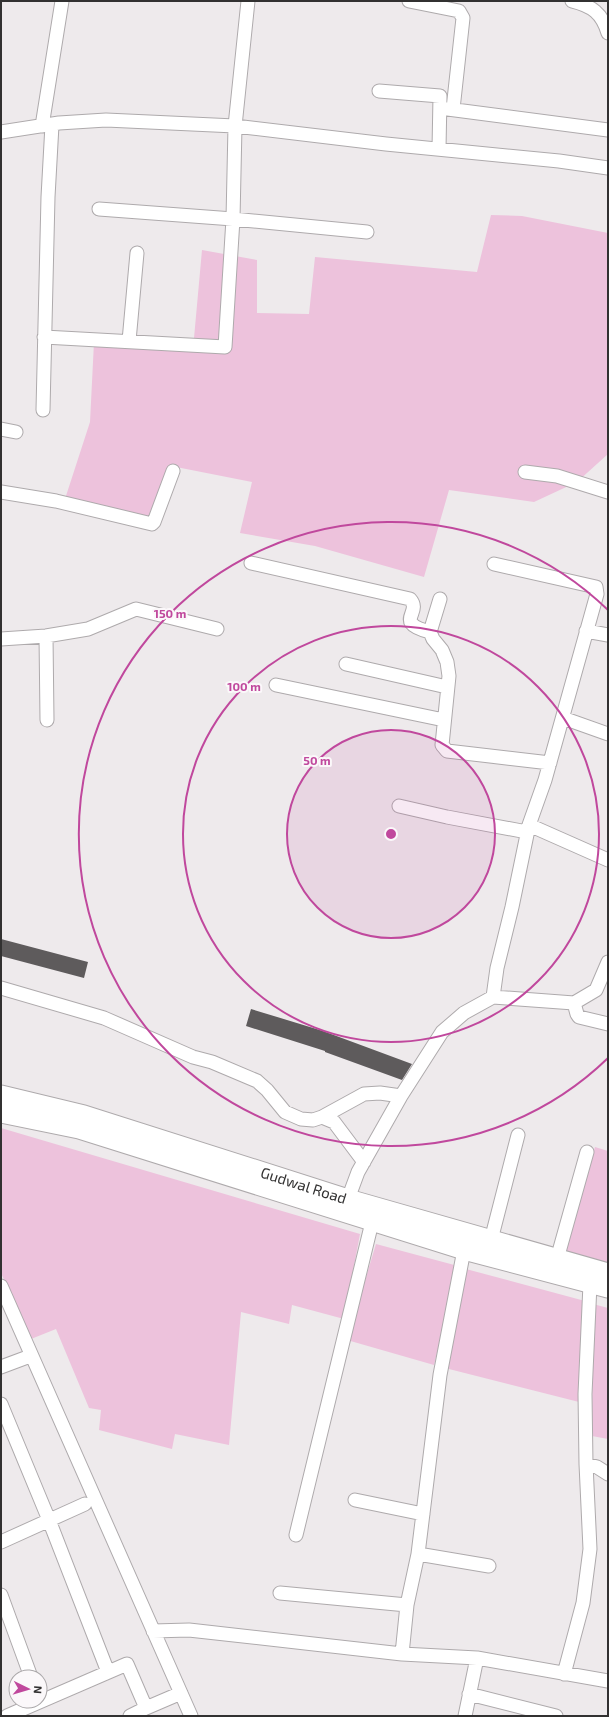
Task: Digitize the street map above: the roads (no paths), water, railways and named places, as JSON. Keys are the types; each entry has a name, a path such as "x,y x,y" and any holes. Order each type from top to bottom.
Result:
{"main road":[{"name":"Gudwal Road","path":"1,1095 84,1115 348,1199 374,1214 464,1250 599,1286"},
{"name":"Gudwal Road","path":"1,1113 79,1129 374,1214 491,1240 608,1273"}],"street":[{"path":"43,410 47,125 62,1"},
{"path":"44,337 225,347 233,219 235,126 248,1"},
{"path":"409,1 459,11 463,18 453,109"},
{"path":"572,1 595,5 605,23 608,33"},
{"path":"379,91 440,96 439,149"},
{"path":"440,108 608,130"},
{"path":"1,132 47,125 106,120 235,126 559,161 608,168"},
{"path":"99,209 233,219 366,232"},
{"path":"129,341 137,253"},
{"path":"1,429 16,432"},
{"path":"1,492 56,501 152,524 173,471"},
{"path":"525,472 557,476 608,492"},
{"path":"251,563 410,599 413,602 410,621 412,625 417,629 430,632"},
{"path":"493,997 497,968 512,906 528,828 550,763 597,594 596,587 494,564"},
{"path":"440,599 430,632 433,639 442,650 449,676 442,745 447,751 550,763"},
{"path":"1,639 46,636 88,629 136,609 217,629"},
{"path":"586,631 608,635"},
{"path":"46,636 47,720"},
{"path":"346,664 447,687"},
{"path":"276,684 444,720"},
{"path":"563,718 608,734"},
{"path":"399,806 447,817 528,828 608,860"},
{"path":"348,1199 364,1162 401,1096 442,1032 464,1013 493,997 574,1003 596,990 608,962"},
{"path":"1,988 104,1018 193,1057 212,1062 257,1081 267,1090 285,1112 301,1119 313,1120 322,1117 364,1094 380,1093 401,1096"},
{"path":"574,1003 577,1014 580,1017 608,1024"},
{"path":"322,1117 334,1122 364,1162"},
{"path":"491,1240 518,1135"},
{"path":"557,1259 587,1152"},
{"path":"296,1535 374,1214"},
{"path":"402,1654 407,1605 418,1554 440,1375 464,1250"},
{"path":"1,1286 191,1716"},
{"path":"564,1674 583,1603 590,1548 586,1464 585,1394 599,1286"},
{"path":"1,1367 25,1358"},
{"path":"1,1404 49,1520 108,1672"},
{"path":"586,1464 597,1467 608,1474"},
{"path":"355,1500 423,1514"},
{"path":"1,1542 85,1504"},
{"path":"418,1554 489,1566"},
{"path":"280,1593 407,1605"},
{"path":"1,1596 28,1669"},
{"path":"153,1631 189,1630 402,1654 477,1658 608,1681"},
{"path":"465,1716 477,1658"},
{"path":"48,1698 128,1664 146,1708"},
{"path":"131,1716 181,1693"},
{"path":"469,1694 556,1716"},
{"path":"7,1716 22,1709"}]}
